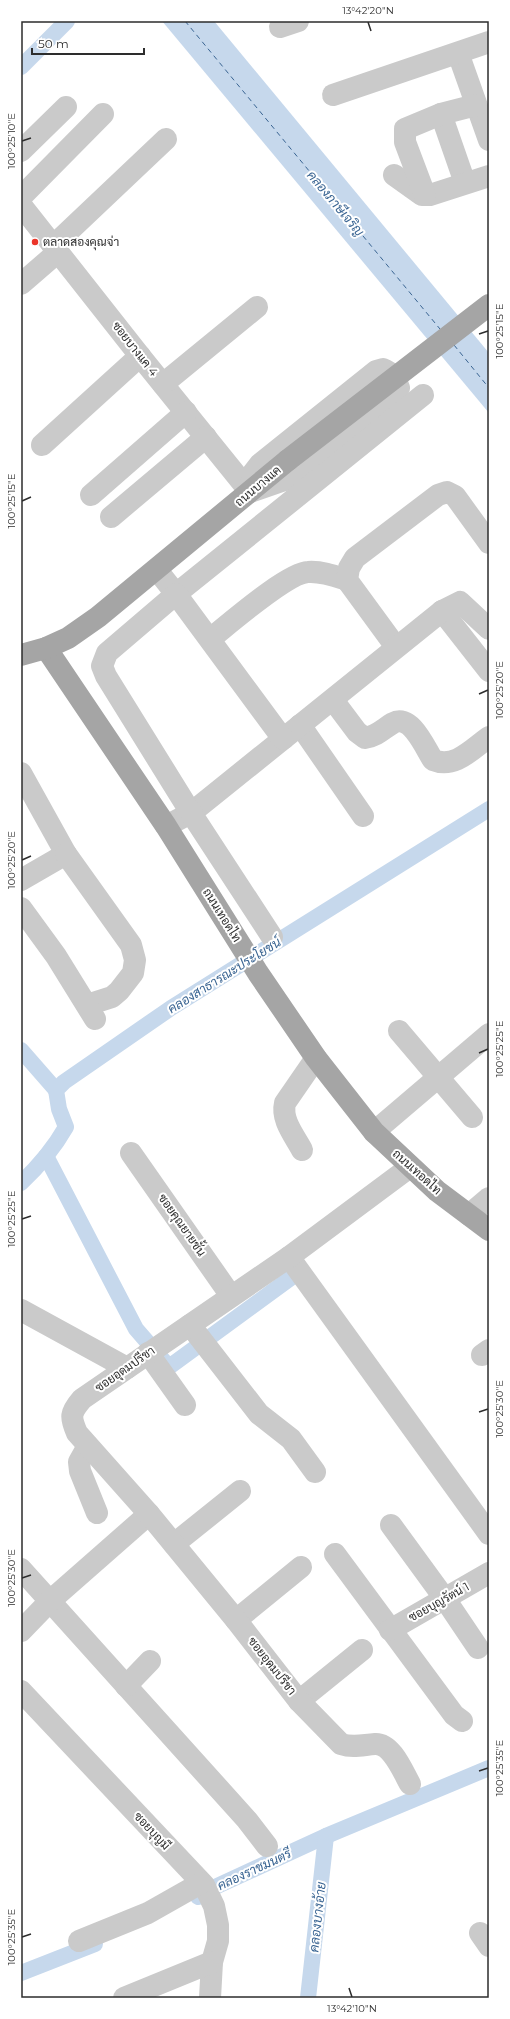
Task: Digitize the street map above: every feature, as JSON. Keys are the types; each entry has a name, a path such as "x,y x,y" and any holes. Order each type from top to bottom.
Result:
{"main road":[{"name":"ถนนบางแค","path":"21,655 46,648 68,638 157,570 288,460 489,305"},
{"name":"ถนนเทอดไท","path":"46,648 166,826 258,973 316,1058 374,1132 437,1191 489,1230"}],"street":[{"path":"333,95 489,42"},
{"path":"458,53 489,140"},
{"path":"425,195 405,142 405,129 441,114 476,105"},
{"path":"21,151 66,107"},
{"path":"21,196 103,114"},
{"path":"441,114 466,183"},
{"path":"21,284 166,139"},
{"path":"394,175 422,195 489,176"},
{"name":"ซอยบางแค 4","path":"21,205 250,492"},
{"path":"163,384 257,307"},
{"path":"42,445 140,356"},
{"path":"383,369 389,371 397,381 399,388 394,395 290,478 250,492 253,473 260,464 376,371 383,369"},
{"path":"272,937 191,813 106,676 102,666 107,653 176,594 423,395"},
{"path":"91,495 186,412"},
{"path":"111,517 206,437"},
{"path":"347,580 348,568 355,558 438,495 447,492 455,496 489,543"},
{"path":"157,570 210,639 283,739"},
{"path":"210,639 288,578 306,572 319,572 347,580 396,647"},
{"path":"166,826 191,813 442,611 460,602 488,626"},
{"path":"442,611 489,671"},
{"path":"333,700 357,732 365,738 374,736 394,722 403,721 411,725 433,760 438,762 447,764 455,762 489,737"},
{"path":"300,725 364,816"},
{"path":"21,773 66,854 131,945 135,960 133,973 119,992 91,1012 56,956 21,908"},
{"path":"21,880 66,854"},
{"path":"399,1031 439,1076 472,1117"},
{"path":"374,1132 489,1034"},
{"path":"302,1150 285,1118 284,1109 285,1103 316,1058"},
{"name":"ซอยคุณยายชั้น","path":"131,1153 231,1296"},
{"name":"ซอยอุดมปรีชา","path":"410,1167 289,1257 82,1399 74,1408 71,1419 77,1433 174,1544 299,1701 341,1744 351,1748 376,1744 383,1745 392,1754 410,1784"},
{"path":"469,1215 489,1198"},
{"path":"289,1257 489,1534"},
{"path":"22,1312 127,1368"},
{"path":"190,1325 259,1414 290,1439 315,1472"},
{"path":"148,1353 185,1405"},
{"path":"88,1446 79,1462 80,1471 97,1513"},
{"path":"174,1544 240,1491"},
{"path":"21,1631 50,1601 149,1514"},
{"path":"391,1525 445,1599 478,1648"},
{"path":"334,1554 454,1715 462,1721"},
{"path":"236,1620 301,1567"},
{"path":"21,1569 247,1820 267,1846"},
{"name":"ซอยบุญรัตน์ 1","path":"390,1630 489,1574"},
{"path":"299,1701 362,1650"},
{"path":"126,1686 150,1660"},
{"name":"ซอยบุญมี","path":"21,1691 203,1884 214,1906 218,1925 218,1941 212,1962 210,1998"},
{"path":"79,1941 148,1913 203,1884"},
{"path":"124,1998 212,1962"}],"water":[{"name":"คลองภาษีเจริญ","path":"162,21 214,21 489,353 489,413"}],"waterway":[{"path":"21,67 67,21"},
{"name":"คลองสาธารณะประโยชน์","path":"21,1183 46,1156 66,1127 59,1109 56,1090 64,1082 171,1008 489,809"},
{"path":"21,1050 56,1090"},
{"path":"46,1156 136,1329 169,1367 292,1277"},
{"name":"คลองราชมนตรี","path":"198,1897 215,1887 326,1836 489,1768"},
{"name":"คลองบางอ้าย","path":"308,1998 326,1836"},
{"name":"คลองราชมนตรี","path":"21,1973 95,1944"}],"ferry route":[{"path":"185,21 440,329"},
{"path":"454,345 489,388"}],"place":[{"name":"ตลาดสองคุณจ่า","path":"35,242"}]}
